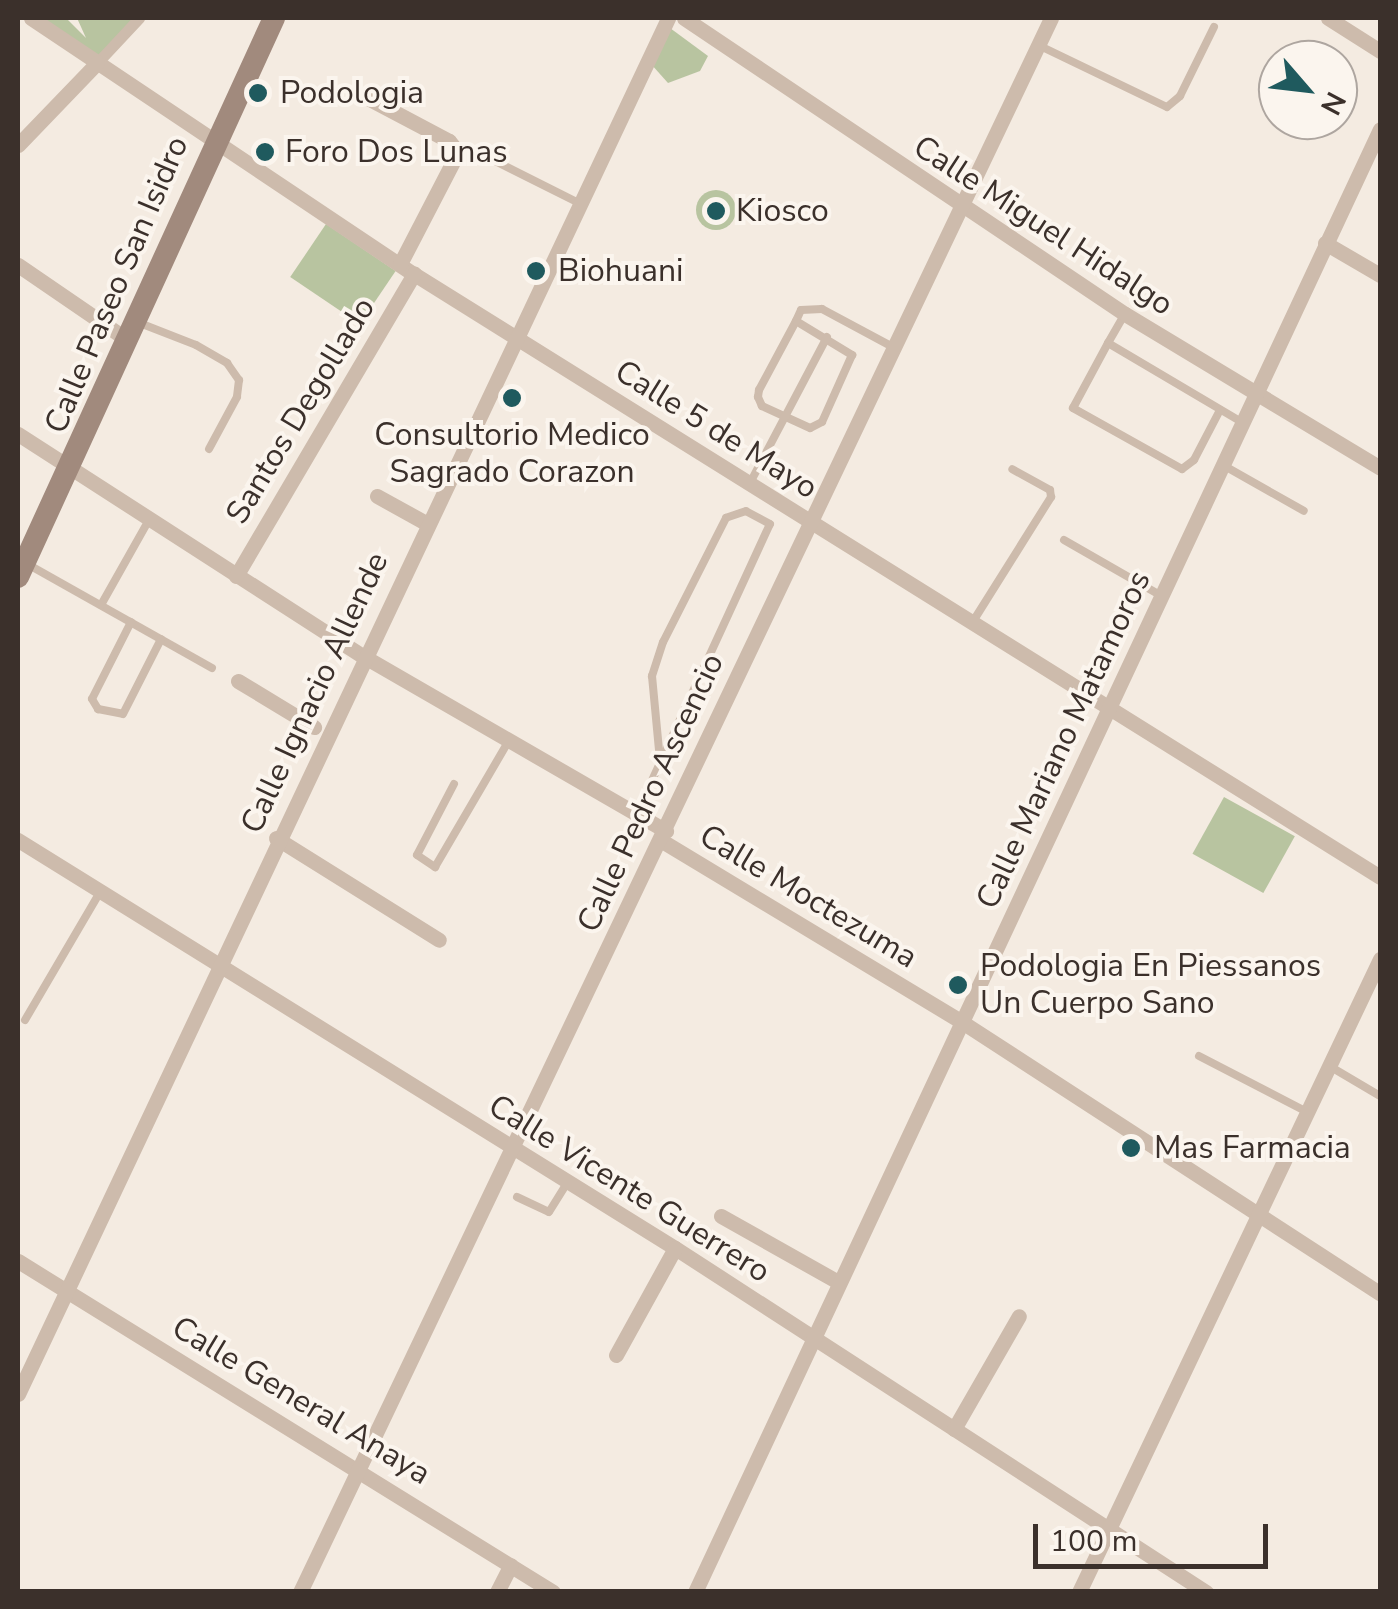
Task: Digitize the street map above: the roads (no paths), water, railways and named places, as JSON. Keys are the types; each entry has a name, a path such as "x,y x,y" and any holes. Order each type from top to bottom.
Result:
{"main road":[{"name":"Calle Paseo San Isidro","path":"21,570 72,469 214,142 274,18"}],"street":[{"name":"Calle 5 de Mayo","path":"31,18 514,338 808,518 1111,714 1380,877"},
{"path":"18,145 139,18"},
{"name":"Calle Ignacio Allende","path":"18,1394 218,968 320,730 363,656 668,18"},
{"name":"Calle Miguel Hidalgo","path":"684,18 1125,314 1380,468"},
{"name":"Calle Pedro Ascencio","path":"300,1592 664,836 808,518 1052,18"},
{"path":"1328,18 1380,51"},
{"name":"Santos Degollado","path":"236,576 407,269 458,152 450,141 364,96"},
{"name":"Calle Mariano Matamoros","path":"695,1592 838,1282 1111,714 1253,392 1380,128"},
{"path":"1325,242 1380,282"},
{"path":"18,265 130,330"},
{"name":"Calle Moctezuma","path":"18,434 363,656 636,814 664,836 962,1022 1380,1293"},
{"path":"377,496 426,523"},
{"path":"238,682 320,730"},
{"path":"276,838 439,940"},
{"name":"Calle Vicente Guerrero","path":"18,840 218,968 676,1248 1206,1592"},
{"path":"1080,1592 1380,959"},
{"path":"721,1216 838,1282"},
{"path":"616,1355 676,1248"},
{"name":"Calle General Anaya","path":"18,1261 359,1467 553,1592"},
{"path":"954,1429 1018,1316"},
{"path":"497,1592 512,1565"}],"lane":[{"path":"1038,45 1168,107 1180,96 1214,27"},
{"path":"494,160 578,203"},
{"path":"796,321 827,337 853,360 822,422 810,428 784,416 758,396 796,321 802,310 814,307 892,346"},
{"path":"1125,314 1074,402 1081,415 1182,469 1194,460 1220,410"},
{"path":"130,330 196,345 228,363 239,380 238,396 209,449"},
{"path":"750,483 827,337"},
{"path":"1108,343 1240,421"},
{"path":"1221,464 1304,510"},
{"path":"972,623 1051,498 1050,490 1012,469"},
{"path":"636,814 782,502"},
{"path":"660,762 652,676 663,642 726,518 738,509 770,524"},
{"path":"101,604 150,518"},
{"path":"1064,540 1160,596"},
{"path":"21,570 101,604 212,668"},
{"path":"131,622 92,699 98,709 123,714 162,639"},
{"path":"454,784 417,855 435,866 508,742"},
{"path":"25,1020 100,892"},
{"path":"1199,1056 1309,1114"},
{"path":"1331,1066 1380,1096"},
{"path":"516,1197 549,1212 568,1182"}],"place":[{"name":"Podologia","path":"258,93"},
{"name":"Foro Dos Lunas","path":"265,152"},
{"name":"Kiosco","path":"716,211"},
{"name":"Biohuani","path":"536,271"},
{"name":"Consultorio Medico Sagrado Corazon","path":"512,398"},
{"name":"Podologia En Piessanos Un Cuerpo Sano","path":"958,985"},
{"name":"Mas Farmacia","path":"1131,1148"}]}
